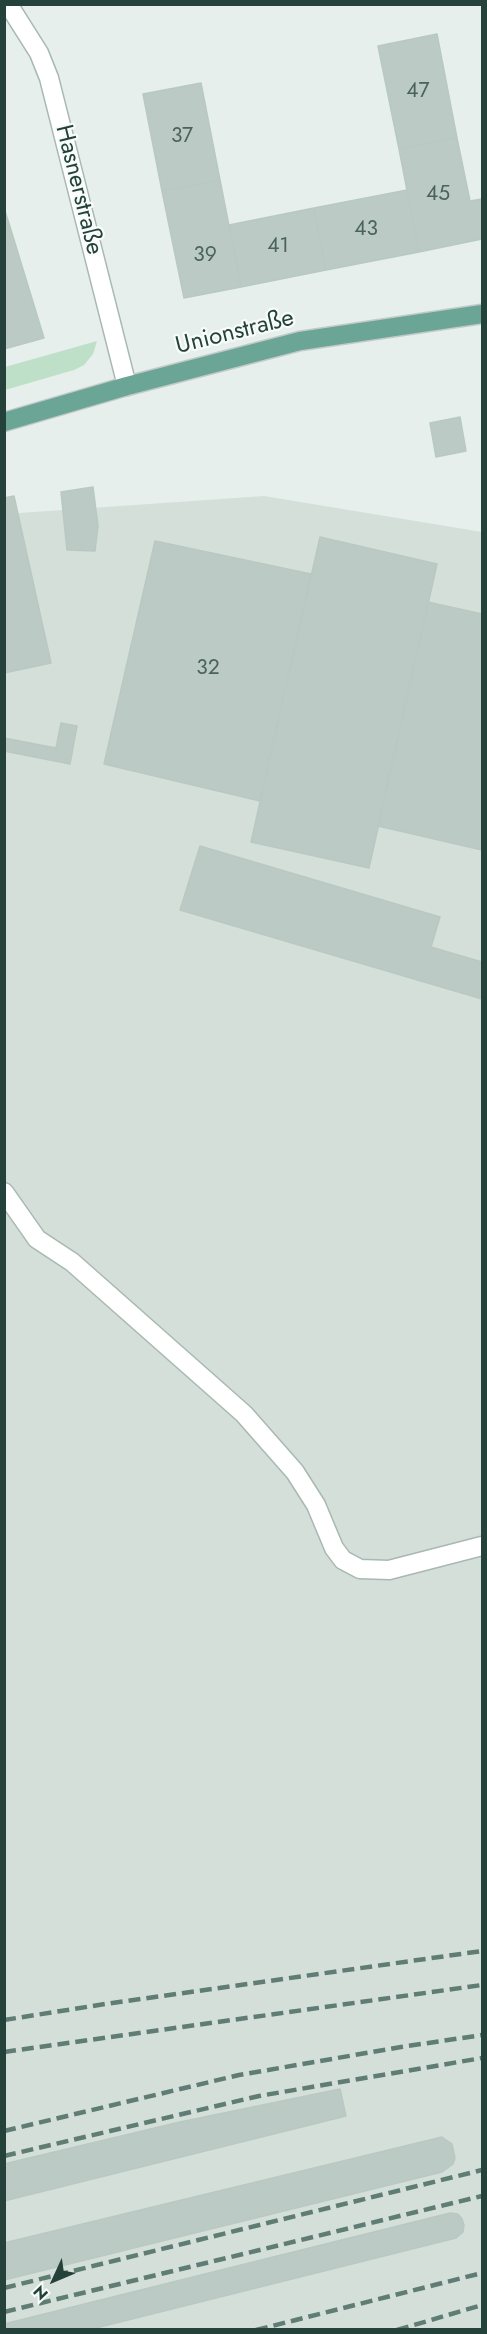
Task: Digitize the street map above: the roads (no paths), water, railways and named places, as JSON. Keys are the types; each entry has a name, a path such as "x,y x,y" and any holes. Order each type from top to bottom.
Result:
{"main road":[{"name":"Unionstraße","path":"4,422 127,386 300,341 483,314"}],"street":[{"name":"Hasnerstraße","path":"8,4 39,53 49,78 127,386"},
{"path":"4,1192 37,1239 72,1262 244,1414 295,1472 316,1505 334,1548 343,1560 360,1569 388,1570 483,1546"}],"railway":[{"path":"4,2020 482,1951"},
{"path":"4,2052 482,1985"},
{"path":"4,2131 239,2075 482,2035"},
{"path":"4,2156 259,2096 482,2058"},
{"path":"4,2288 482,2170"},
{"path":"4,2312 482,2196"},
{"path":"256,2330 482,2273"},
{"path":"397,2330 482,2305"}]}
